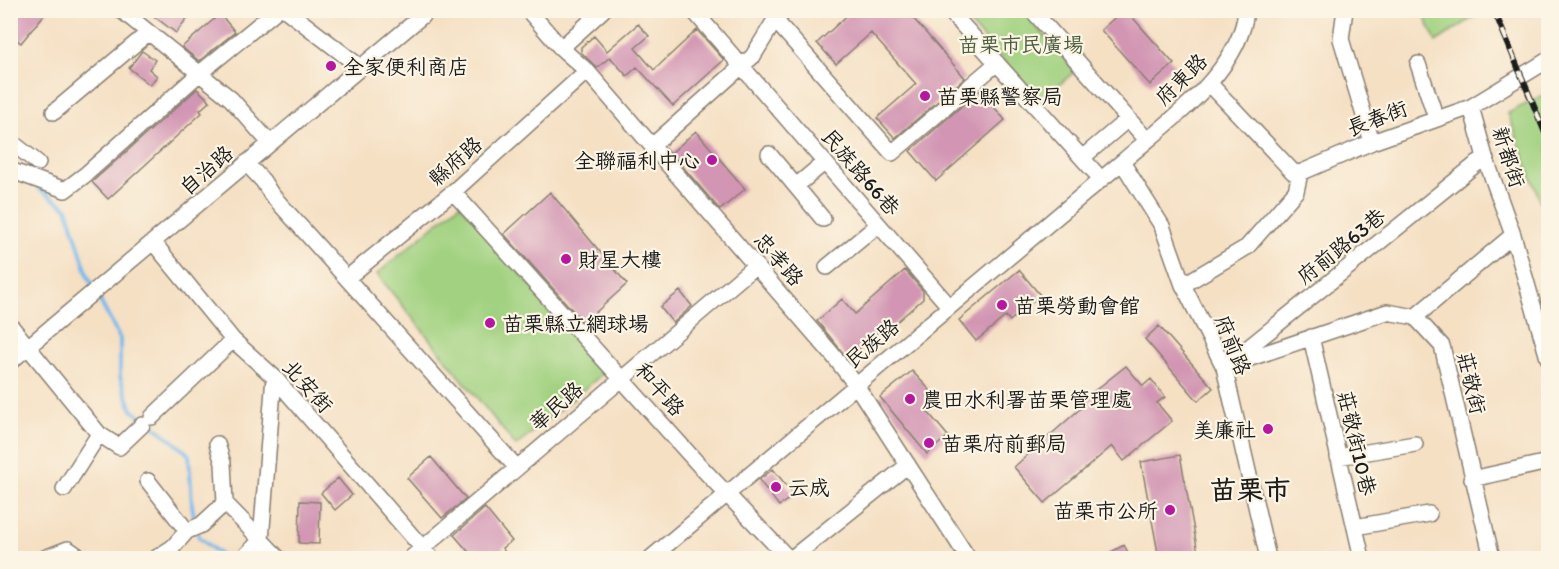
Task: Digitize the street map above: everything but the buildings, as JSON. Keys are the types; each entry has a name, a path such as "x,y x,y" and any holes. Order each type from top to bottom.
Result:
{"street":[{"path":"121,10 231,99 270,143"},
{"path":"10,170 65,190 200,73 277,10"},
{"path":"286,10 360,68"},
{"name":"自治路","path":"10,362 429,10"},
{"name":"忠孝路","path":"528,10 561,48 587,71 756,265 856,385 968,558"},
{"path":"561,48 603,10"},
{"name":"民族路66巷","path":"693,10 949,306"},
{"path":"949,10 1101,179"},
{"path":"1032,10 1147,140"},
{"name":"府東路","path":"1122,162 1209,83 1227,63 1241,36 1246,10"},
{"path":"1345,10 1341,39 1372,142"},
{"path":"652,146 753,56 781,15 892,153 997,63"},
{"path":"54,112 148,33"},
{"name":"長春街","path":"1300,173 1372,142 1471,107 1548,60"},
{"path":"1418,64 1436,118"},
{"name":"縣府路","path":"347,278 453,192 587,71"},
{"path":"1183,285 1247,247 1296,190 1300,173 1293,172 1209,83"},
{"name":"新都街","path":"1471,107 1485,157 1513,235 1548,358"},
{"path":"1082,158 1128,119"},
{"path":"10,141 38,163"},
{"path":"10,165 23,152"},
{"path":"769,154 823,219"},
{"name":"府前路63巷","path":"1224,368 1485,157"},
{"path":"796,186 825,162"},
{"name":"民族路","path":"651,558 1122,162"},
{"name":"府前路","path":"1122,162 1162,226 1183,285 1224,368 1263,557"},
{"path":"246,163 517,468"},
{"name":"和平路","path":"453,192 727,494 790,558"},
{"path":"827,267 878,225"},
{"path":"1224,368 1387,312 1414,317 1513,235"},
{"name":"北安街","path":"153,242 233,340 274,376 422,555"},
{"name":"華民路","path":"422,555 517,468 756,265"},
{"name":"莊敬街","path":"1414,317 1442,346 1492,558"},
{"path":"10,325 99,434 119,447 233,340"},
{"name":"莊敬街10巷","path":"1311,337 1362,558"},
{"path":"243,558 261,540 274,376"},
{"path":"64,489 99,434"},
{"path":"217,444 223,463 225,503 278,558"},
{"path":"1338,457 1415,444"},
{"path":"1472,479 1548,462"},
{"path":"790,558 908,465"},
{"path":"148,481 194,528"},
{"path":"156,558 178,553 194,528 225,503"},
{"path":"1355,527 1429,514"},
{"path":"45,558 68,549 81,558"}],"green space":[{"name":"苗栗市民廣場","path":"958,11 1024,11 1075,71 1041,101"},
{"path":"1422,11 1474,11 1477,15 1436,42"},
{"path":"1548,93 1548,223 1508,113"},
{"name":"苗栗縣立網球場","path":"460,204 606,371 516,446 377,274"}],"waterway":[{"path":"38,188 67,208 88,276 94,288"},
{"path":"97,295 120,339 120,377 132,410 189,455 195,522"},
{"path":"198,532 199,537 224,558"}],"railway":[{"path":"1494,10 1548,140"}],"place":[{"name":"全家便利商店","path":"331,66"},
{"name":"苗栗縣警察局","path":"925,96"},
{"name":"全聯福利中心","path":"712,160"},
{"name":"財星大樓","path":"566,259"},
{"name":"苗栗勞動會館","path":"1002,305"},
{"name":"苗栗縣立網球場","path":"490,323"},
{"name":"農田水利署苗栗管理處","path":"910,399"},
{"name":"美廉社","path":"1268,429"},
{"name":"苗栗府前郵局","path":"929,443"},
{"name":"云成","path":"776,487"},
{"name":"苗栗市公所","path":"1170,510"}],"district":[{"name":"苗栗市","path":"1250,489"}]}
